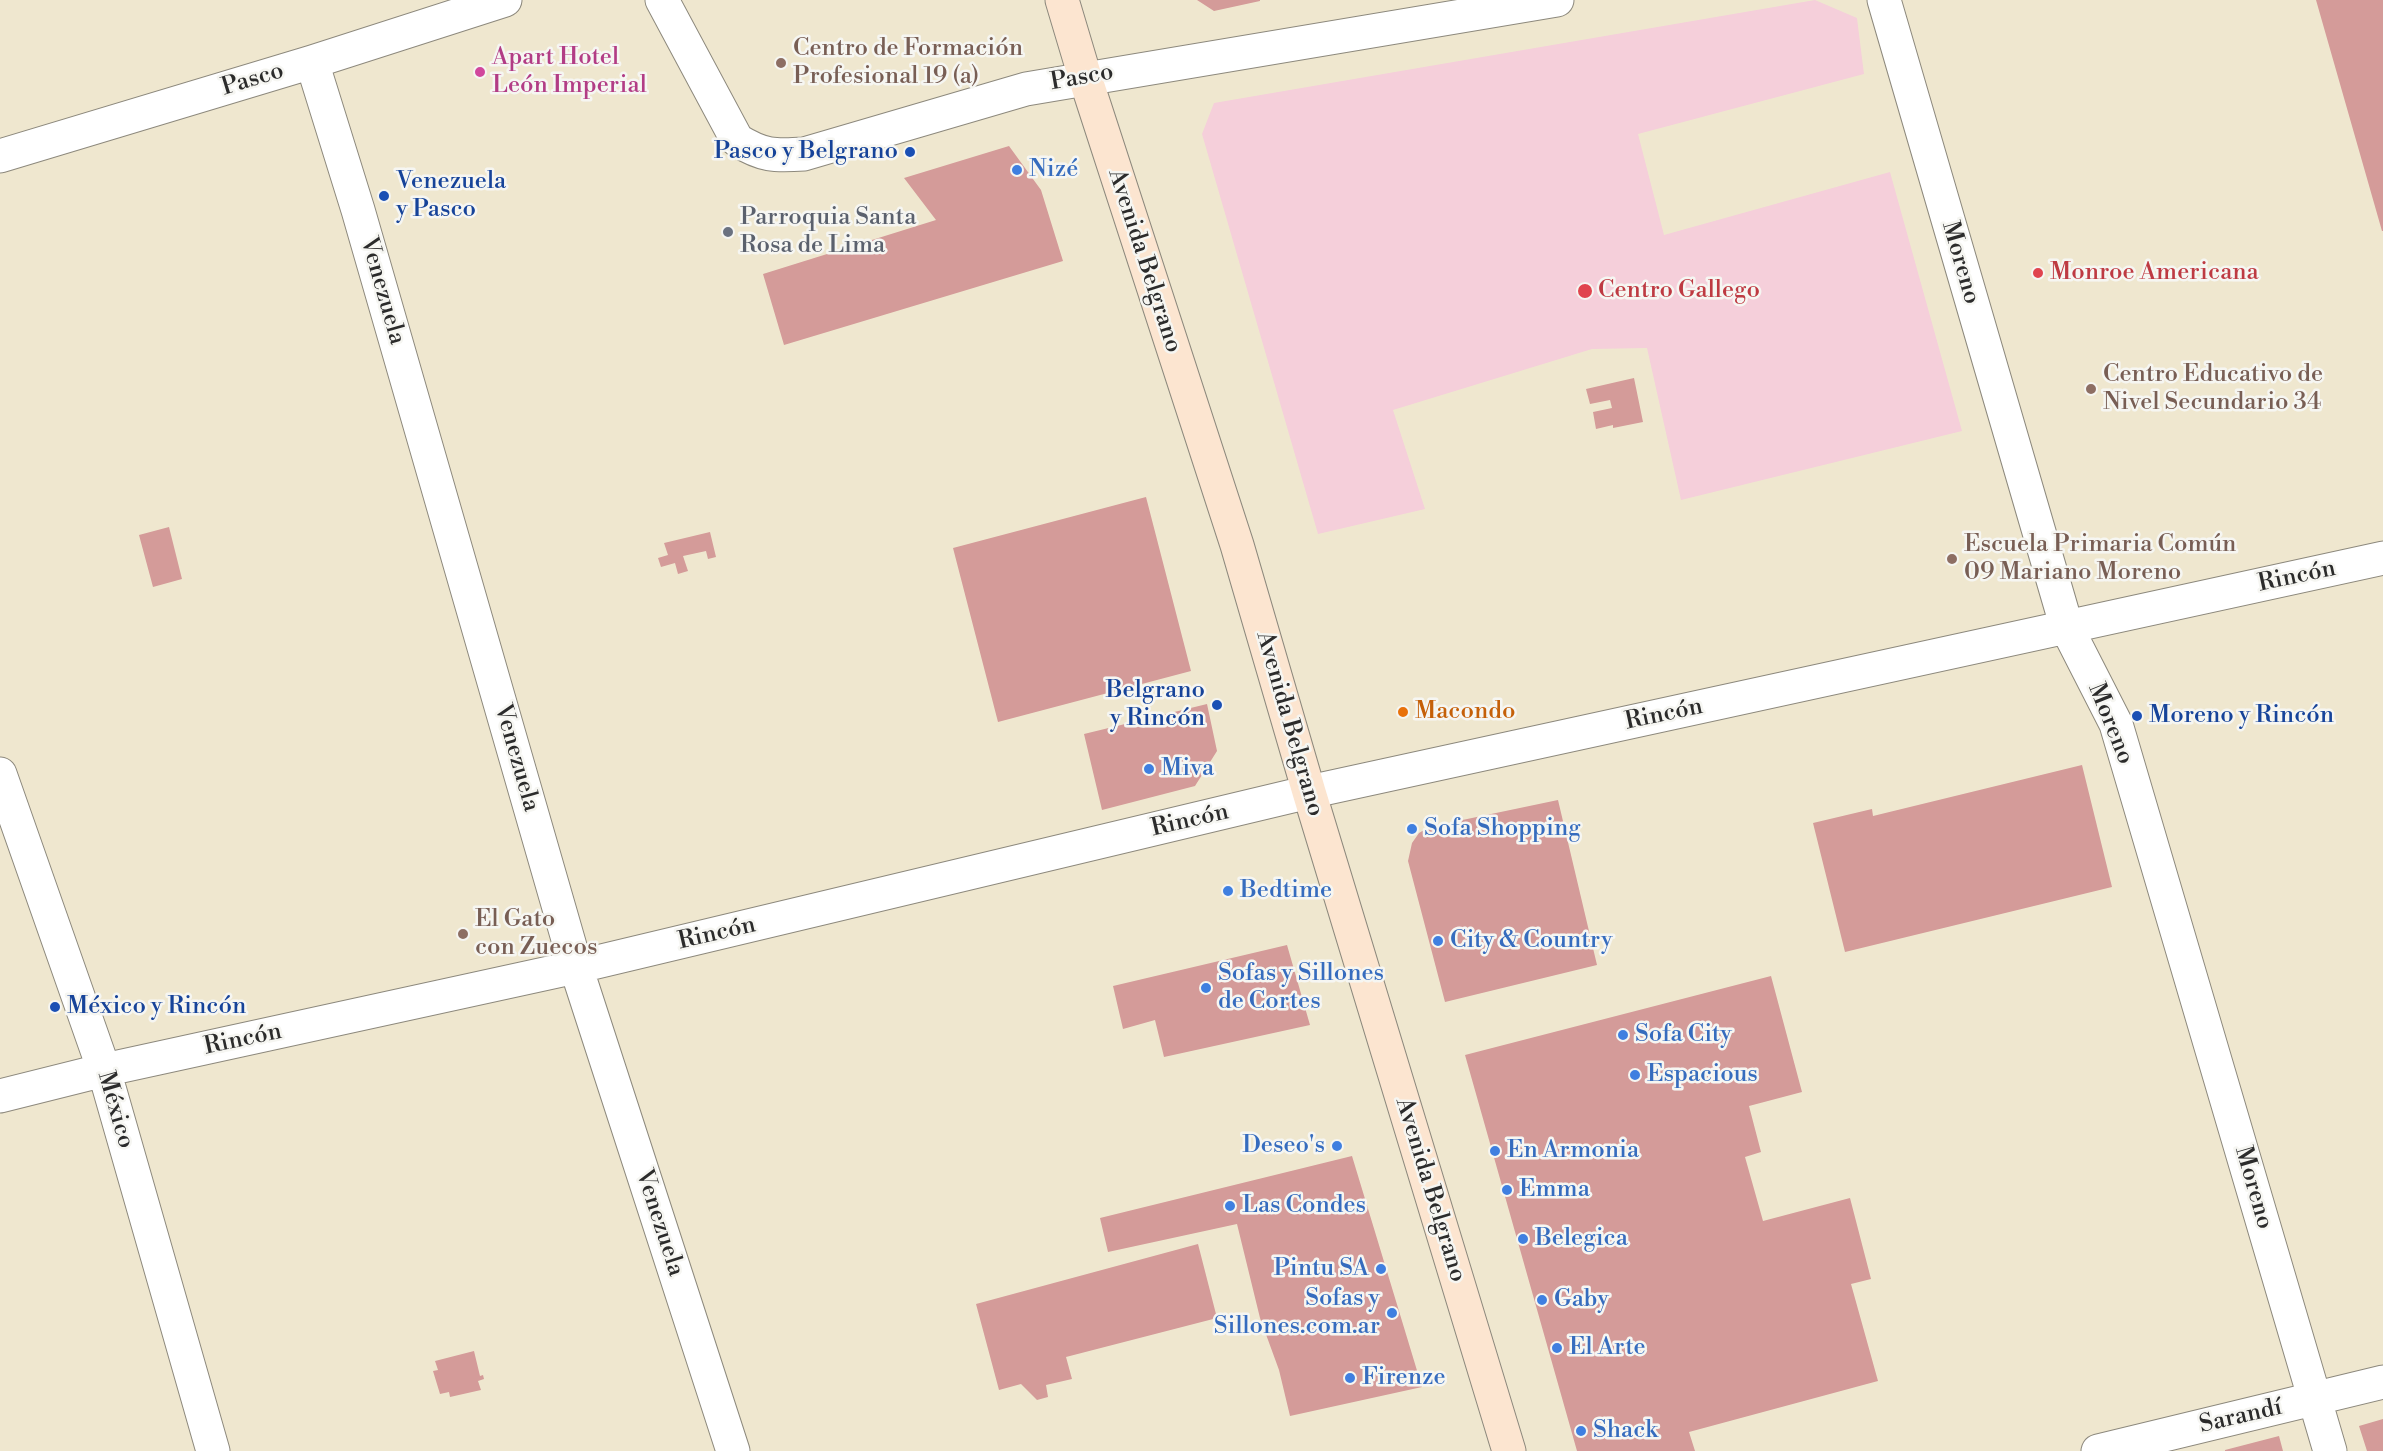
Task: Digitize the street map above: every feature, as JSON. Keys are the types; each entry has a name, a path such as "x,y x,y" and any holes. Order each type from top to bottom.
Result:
{"main road":[{"name":"Avenida Belgrano","path":"1062,0 1233,534 1509,1451"}],"street":[{"name":"Pasco","path":"0,156 312,62 506,0"},
{"name":"Pasco","path":"662,0 737,140 753,150 775,156 804,154 1026,89 1085,77 1557,0"},
{"name":"Moreno","path":"1884,0 2067,628 2116,724 2330,1451"},
{"name":"Venezuela","path":"312,62 358,210 576,968 733,1451"},
{"name":"Rincón","path":"0,1096 104,1070 576,968 1309,792 2383,558"},
{"name":"México","path":"0,774 104,1070 213,1451"},
{"name":"Sarandí","path":"2098,1451 2383,1382"}],"shaded area":[{"name":"Centro Gallego","path":"1815,0 1857,18 1864,74 1638,134 1664,235 1890,172 1962,431 1681,500 1647,348 1592,349 1393,410 1425,509 1318,534 1202,134 1214,103"}],"building":[{"path":"1197,0 1260,0 1260,1 1214,11"},
{"path":"2316,0 2383,0 2383,231 2382,231"},
{"path":"1009,146 1041,190 1063,261 784,345 763,274 936,220 904,178"},
{"path":"1634,378 1643,422 1596,429 1593,412 1612,408 1610,400 1590,404 1586,389"},
{"path":"1146,497 1191,671 998,722 953,548"},
{"path":"169,527 182,579 153,587 139,535"},
{"path":"710,532 716,557 708,559 706,551 683,556 688,571 678,574 675,563 661,567 658,558 668,555 664,543"},
{"name":"Miva","path":"1207,704 1217,751 1195,786 1102,810 1084,734"},
{"path":"2082,765 2112,887 1845,952 1813,823 1872,809 1873,816"},
{"path":"1558,800 1597,965 1445,1002 1408,861 1412,843 1419,833 1429,827"},
{"path":"1287,945 1310,1025 1164,1057 1155,1020 1123,1029 1113,986"},
{"path":"1771,976 1802,1092 1749,1106 1761,1152 1745,1157 1763,1221 1850,1198 1871,1279 1851,1284 1878,1381 1689,1432 1695,1451 1577,1451 1465,1055"},
{"path":"1352,1156 1422,1387 1290,1416 1279,1370 1260,1318 1237,1224 1108,1252 1100,1218"},
{"path":"1198,1244 1217,1318 1066,1357 1072,1379 1046,1385 1048,1397 1037,1400 1021,1384 999,1390 976,1304"},
{"path":"474,1351 480,1376 483,1375 484,1379 478,1381 481,1390 450,1397 449,1392 440,1394 433,1371 438,1370 435,1361"},
{"path":"2383,1419 2383,1451 2367,1451 2359,1426"},
{"path":"2279,1436 2283,1451 2225,1451 2225,1450"}],"place":[{"name":"Centro de Formación Profesional 19 (a)","path":"781,63"},
{"name":"Apart Hotel León Imperial","path":"480,72"},
{"name":"Pasco y Belgrano","path":"910,152"},
{"name":"Nizé","path":"1017,170"},
{"name":"Venezuela y Pasco","path":"384,196"},
{"name":"Parroquia Santa Rosa de Lima","path":"728,232"},
{"name":"Monroe Americana","path":"2038,273"},
{"name":"Centro Gallego","path":"1585,291"},
{"name":"Centro Educativo de Nivel Secundario 34","path":"2091,389"},
{"name":"Escuela Primaria Común 09 Mariano Moreno","path":"1952,559"},
{"name":"Belgrano y Rincón","path":"1217,705"},
{"name":"Macondo","path":"1403,712"},
{"name":"Moreno y Rincón","path":"2137,716"},
{"name":"Miva","path":"1149,769"},
{"name":"Sofa Shopping","path":"1412,829"},
{"name":"Bedtime","path":"1228,891"},
{"name":"El Gato con Zuecos","path":"463,934"},
{"name":"City & Country","path":"1438,941"},
{"name":"Sofas y Sillones de Cortes","path":"1206,988"},
{"name":"México y Rincón","path":"55,1007"},
{"name":"Sofa City","path":"1623,1035"},
{"name":"Espacious","path":"1635,1075"},
{"name":"Deseo's","path":"1337,1146"},
{"name":"En Armonia","path":"1495,1151"},
{"name":"Emma","path":"1507,1190"},
{"name":"Las Condes","path":"1230,1206"},
{"name":"Belegica","path":"1523,1239"},
{"name":"Pintu SA","path":"1381,1269"},
{"name":"Gaby","path":"1542,1300"},
{"name":"Sofas y Sillones.com.ar","path":"1392,1313"},
{"name":"El Arte","path":"1557,1348"},
{"name":"Firenze","path":"1350,1378"},
{"name":"Shack","path":"1581,1431"}]}
